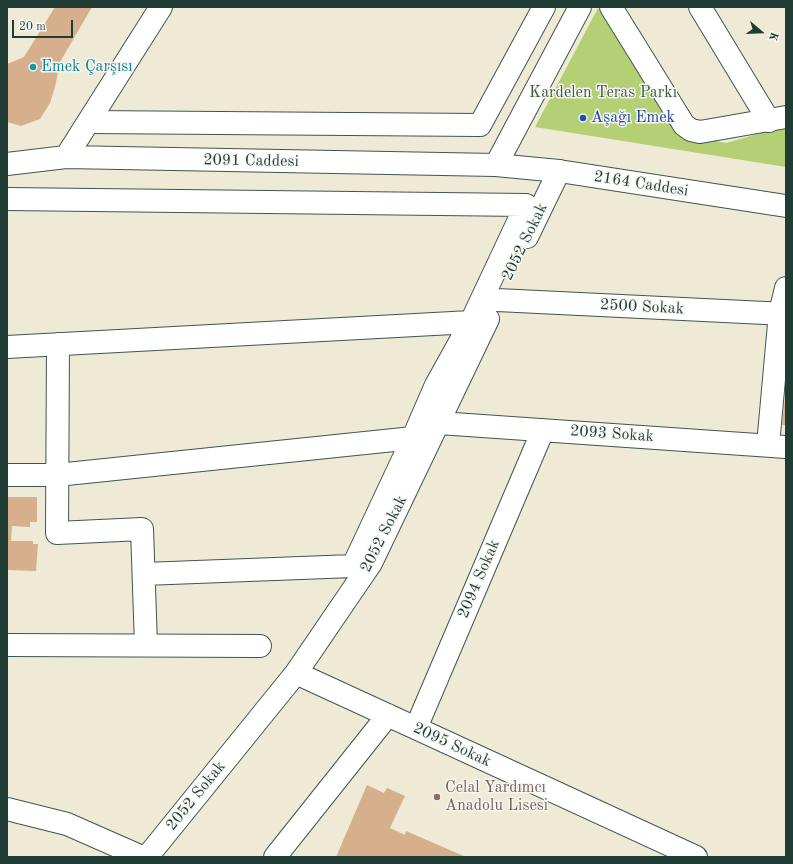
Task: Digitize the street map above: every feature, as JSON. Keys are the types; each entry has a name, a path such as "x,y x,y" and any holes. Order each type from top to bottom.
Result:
{"street":[{"path":"66,157 161,7"},
{"path":"496,165 580,7"},
{"path":"611,7 684,125 691,130 700,132 778,119 700,7"},
{"path":"89,122 480,125 540,9"},
{"name":"2091 Caddesi","path":"7,164 66,157 496,165"},
{"name":"2164 Caddesi","path":"496,165 559,171 786,206"},
{"name":"2052 Sokak","path":"147,857 296,673 371,563 559,171"},
{"path":"7,199 526,205 471,322 436,384 413,438 353,566 144,574"},
{"path":"777,446 783,313 786,288"},
{"name":"2500 Sokak","path":"497,300 783,313"},
{"path":"7,347 471,322"},
{"path":"58,344 57,533 142,529 146,645"},
{"name":"2093 Sokak","path":"438,423 777,446"},
{"name":"2094 Sokak","path":"416,728 543,430"},
{"path":"7,475 57,475 413,438"},
{"path":"7,645 260,646"},
{"name":"2095 Sokak","path":"296,673 696,857"},
{"path":"275,857 388,715"},
{"path":"7,809 67,824 142,857"}],"green space":[{"name":"Kardelen Teras Parkı","path":"598,8 686,135 726,143 786,126 786,167 535,127"}],"building":[{"name":"Emek Çarşısı","path":"55,7 92,7 60,62 50,103 40,119 21,126 7,122 7,64 24,57"},
{"path":"785,398 786,425 782,425"},
{"path":"7,497 37,497 37,522 30,522 30,527 12,526 11,541 33,541 33,544 38,544 36,571 7,570"},
{"path":"367,785 384,793 387,788 405,796 390,828 405,835 406,831 466,857 336,857"}],"place":[{"name":"Emek Çarşısı","path":"33,67"},
{"name":"Aşağı Emek","path":"583,118"},
{"name":"Celal Yardımcı Anadolu Lisesi","path":"437,797"}]}
